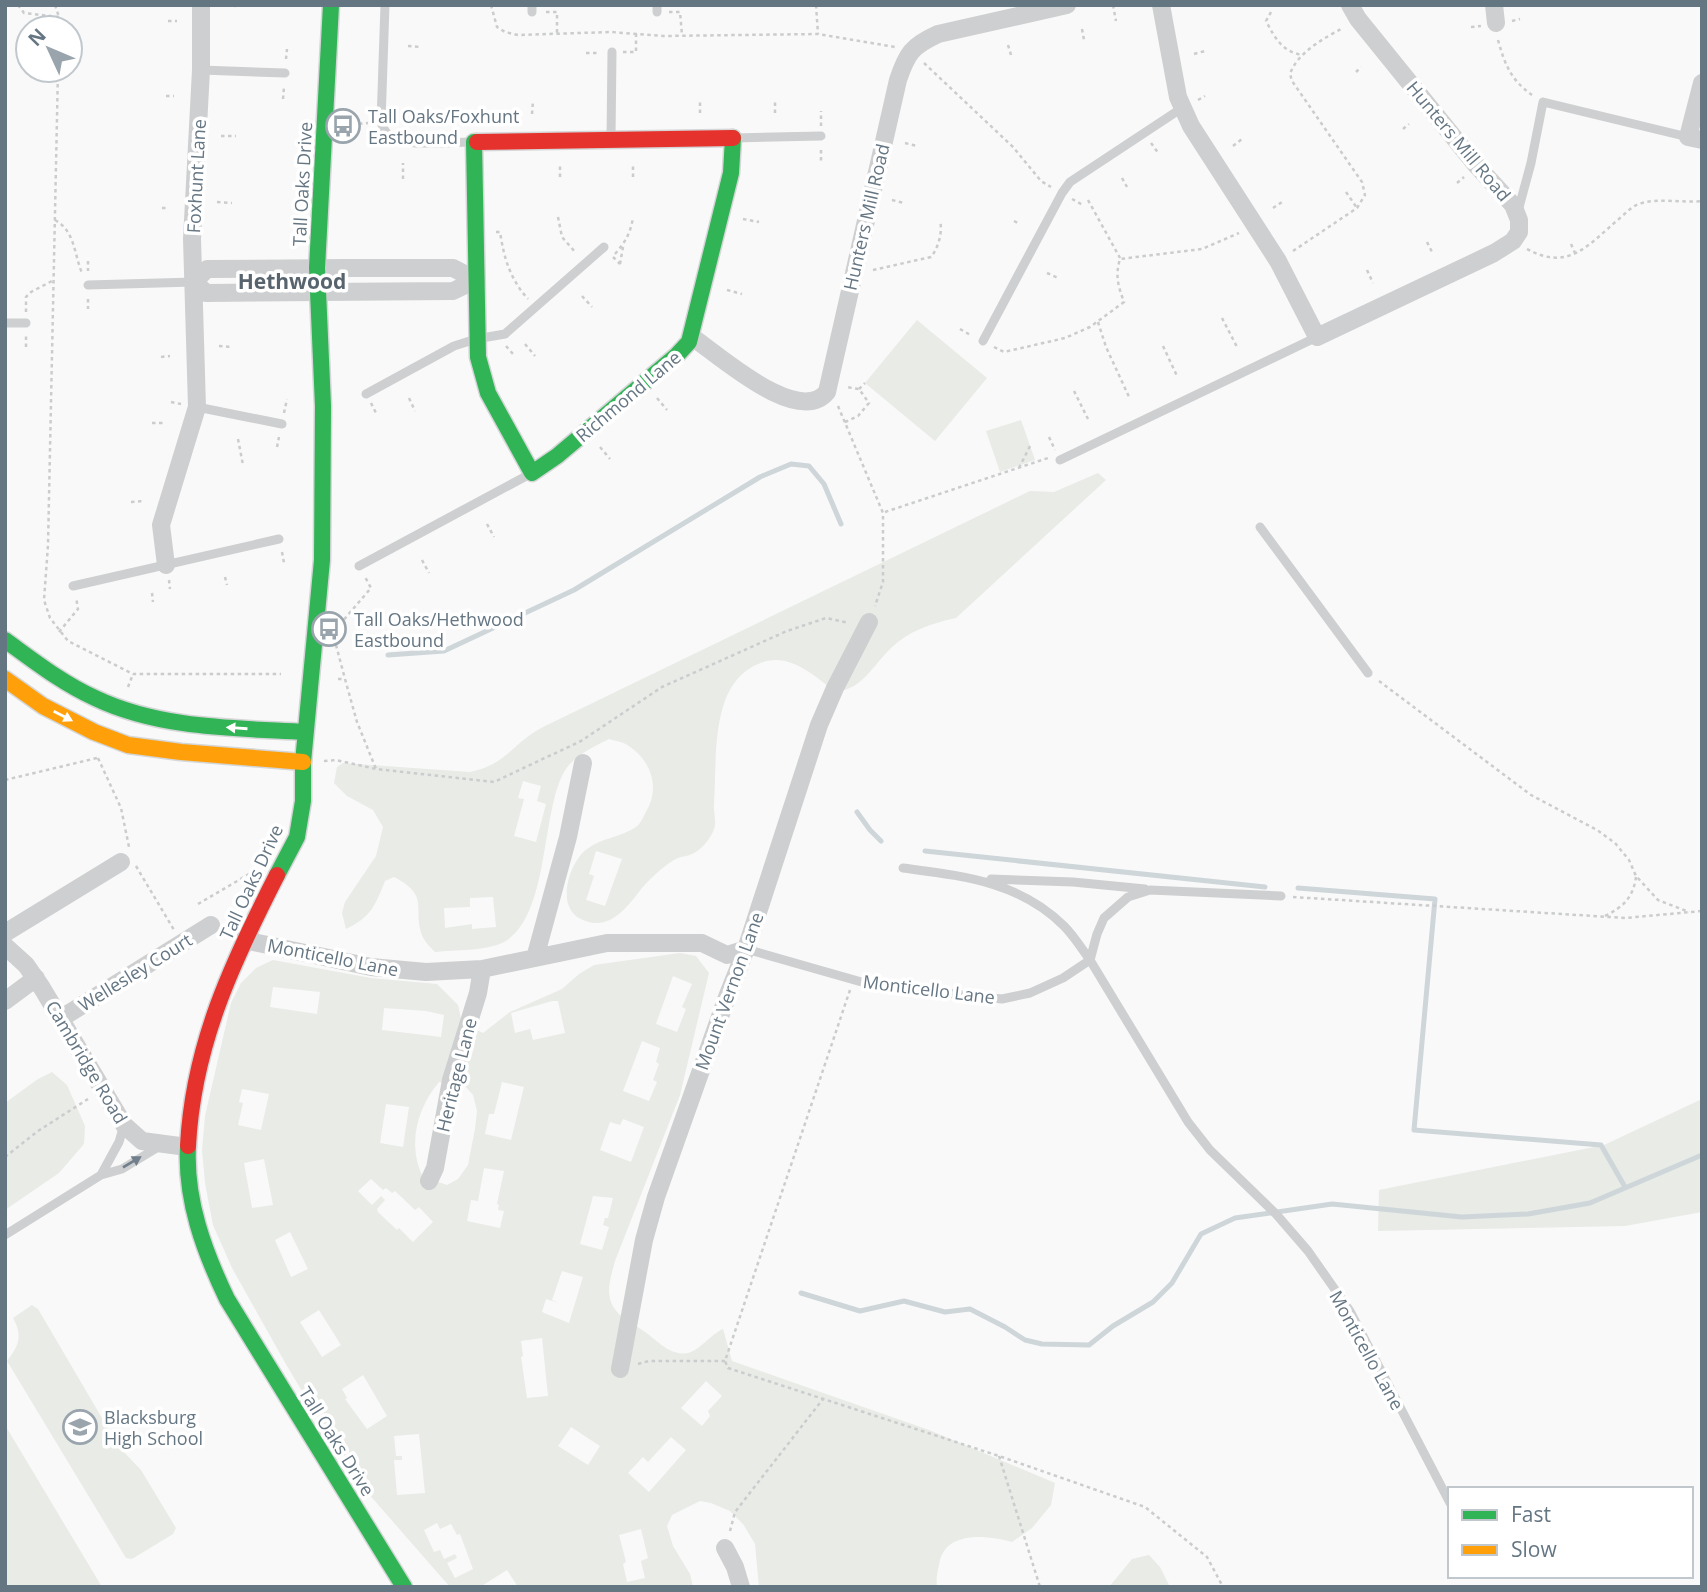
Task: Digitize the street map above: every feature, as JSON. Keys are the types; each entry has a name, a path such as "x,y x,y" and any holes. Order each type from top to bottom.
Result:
{"street":[{"name":"Foxhunt Lane","path":"166,565 161,525 192,406 192,239 201,70 201,5"},
{"name":"Tall Oaks Drive","path":"331,5 317,268 323,406 322,560 305,732 303,801 296,837 244,940 206,1036 187,1147 189,1187 206,1257 227,1299 404,1587"},
{"path":"911,50 938,34 1067,5"},
{"path":"1161,5 1182,108 1278,261 1317,337 1494,253 1513,241"},
{"name":"Hunters Mill Road","path":"1350,5 1358,19 1469,156 1513,205 1519,232 1513,241"},
{"name":"Hunters Mill Road","path":"829,385 898,80 906,55 911,50"},
{"path":"1695,139 1702,83"},
{"path":"532,473 488,393 478,357 474,142 733,138"},
{"name":"Richmond Lane","path":"532,473 557,456 677,355 692,337 731,173 733,138"},
{"path":"317,268 453,268 475,280 453,290 206,293 194,282 207,269 317,268"},
{"path":"692,337 773,394 783,398 814,402 821,399 829,385"},
{"name":"Mount Vernon Lane","path":"620,1369 644,1240 656,1197 746,949 819,725 869,622"},
{"path":"5,640 78,690 108,705 150,718 208,726 305,732"},
{"path":"5,679 43,706 94,732 128,745 303,762"},
{"path":"535,958 568,837 583,763"},
{"path":"5,933 121,862"},
{"name":"Wellesley Court","path":"60,1019 211,925"},
{"name":"Monticello Lane","path":"244,940 394,970 449,972 482,969 607,943 702,943 727,955 746,949"},
{"name":"Cambridge Road","path":"5,946 26,964 36,978 124,1125 142,1141 187,1147"},
{"name":"Heritage Lane","path":"429,1181 435,1168 451,1080 478,993 482,969"},
{"path":"5,1001 36,978"},
{"path":"725,1548 741,1587"}],"lane":[{"path":"385,5 380,122 385,131 390,137 404,142 474,142"},
{"path":"611,139 612,52"},
{"path":"201,70 285,73"},
{"path":"1517,214 1531,163 1543,102 1695,139"},
{"path":"982,341 1062,193 1070,183 1182,108"},
{"path":"733,138 821,136"},
{"path":"366,394 454,346 505,334 604,247"},
{"path":"88,285 194,282"},
{"path":"5,323 26,323"},
{"path":"1060,460 1317,337"},
{"path":"192,406 282,424"},
{"name":"Richmond Lane","path":"359,566 532,473"},
{"path":"1260,527 1368,673"},
{"path":"73,586 279,539"},
{"path":"903,868 975,878 1281,897"},
{"path":"975,878 1010,889 1044,908 1063,925 1090,960"},
{"path":"1090,960 1104,918 1128,897 1150,890"},
{"name":"Monticello Lane","path":"746,949 872,985 1002,999 1030,993 1063,978 1090,960 1188,1122 1210,1150 1276,1214 1308,1251 1350,1311 1448,1499"},
{"path":"101,1175 119,1142 124,1125"},
{"path":"5,1235 101,1175 122,1168 162,1145"}],"path":[{"path":"18,5 24,13 36,14"},
{"path":"226,5 237,6"},
{"path":"491,5 496,27 506,33 818,34 911,50 1013,147 1041,181"},
{"path":"816,5 818,34"},
{"path":"1113,5 1116,21"},
{"path":"557,12 557,33"},
{"path":"680,12 682,35"},
{"path":"1271,12 1266,21 1279,43 1287,51 1303,55"},
{"path":"1495,14 1496,34 1509,71 1518,85 1543,102"},
{"path":"168,22 177,20"},
{"path":"1082,29 1084,40"},
{"path":"1296,250 1357,208 1365,195 1362,182 1292,81 1291,69 1303,55 1341,29"},
{"path":"636,33 636,52"},
{"path":"1008,45 1011,55"},
{"path":"408,46 420,47"},
{"path":"1195,54 1205,51"},
{"path":"1356,72 1362,67"},
{"path":"58,84 48,545 44,600 50,618 68,641 133,674 281,674"},
{"path":"166,96 174,96"},
{"path":"700,99 700,113"},
{"path":"775,99 775,113"},
{"path":"532,114 533,101"},
{"path":"391,116 404,115"},
{"path":"342,125 368,123"},
{"path":"1403,129 1409,124"},
{"path":"221,136 236,136"},
{"path":"1233,145 1242,139"},
{"path":"905,143 917,145"},
{"path":"403,163 403,179"},
{"path":"560,164 560,177"},
{"path":"633,164 633,177"},
{"path":"1122,178 1127,187"},
{"path":"1346,192 1357,208"},
{"path":"892,200 904,202"},
{"path":"1004,352 1065,338 1098,322 1124,302 1117,283 1120,259 1088,200"},
{"path":"1513,241 1544,257 1558,259 1575,254 1633,207 1644,202 1702,201"},
{"path":"217,202 232,203"},
{"path":"1273,208 1282,202"},
{"path":"162,208 167,208"},
{"path":"558,217 562,237 568,245"},
{"path":"620,264 632,217"},
{"path":"743,219 759,222"},
{"path":"55,220 64,226 70,236 88,285"},
{"path":"864,269 873,270 931,257 936,251 942,225 940,221"},
{"path":"500,232 505,262 518,288"},
{"path":"1120,259 1190,251 1234,236"},
{"path":"1427,242 1433,254"},
{"path":"1570,243 1575,254"},
{"path":"614,254 623,245"},
{"path":"1367,270 1373,283"},
{"path":"1047,273 1058,278"},
{"path":"26,297 53,281"},
{"path":"727,290 743,294"},
{"path":"582,296 592,307"},
{"path":"1222,318 1237,347"},
{"path":"1098,322 1106,347 1130,398"},
{"path":"525,344 535,356"},
{"path":"219,346 231,347"},
{"path":"1163,346 1177,376"},
{"path":"161,357 170,356"},
{"path":"859,389 865,383"},
{"path":"336,760 376,769 494,782 581,741 662,687 787,631 826,618 843,623 869,622 883,582 883,513 829,385"},
{"path":"845,422 858,416 869,403 859,389 851,388"},
{"path":"1074,391 1088,419"},
{"path":"409,398 415,411"},
{"path":"657,398 667,410"},
{"path":"171,402 192,406"},
{"path":"152,423 165,423"},
{"path":"238,439 243,465"},
{"path":"1019,468 1030,446"},
{"path":"600,447 610,459"},
{"path":"883,513 1054,456 1060,460"},
{"path":"131,502 143,501"},
{"path":"487,524 494,537"},
{"path":"422,560 429,573"},
{"path":"225,577 227,585"},
{"path":"371,588 333,631 357,722 376,769"},
{"path":"152,593 153,602"},
{"path":"59,632 78,609"},
{"path":"1368,673 1531,795 1615,842 1629,860 1636,877 1658,900 1689,912"},
{"path":"128,687 133,674"},
{"path":"338,679 345,679"},
{"path":"101,751 98,758 121,808 132,856 170,924"},
{"path":"5,780 98,758"},
{"path":"198,904 256,870"},
{"path":"1602,917 1621,908 1634,888 1636,877"},
{"path":"1281,897 1626,919 1702,911"},
{"path":"851,986 725,1361 728,1368 999,1456 1145,1507 1207,1557 1223,1587"},
{"path":"5,1157 30,1136 91,1097"},
{"path":"649,1361 725,1361"},
{"path":"725,1548 735,1512 823,1399"},
{"path":"999,1456 1040,1587"}],"shaded area":[{"path":"917,320 987,378 935,441 865,383"},
{"path":"1021,420 1035,460 1000,472 986,431"},
{"path":"1098,473 1106,480 956,618 930,625 905,637 854,686 836,692 806,670 786,661 775,660 752,667 738,678 722,709 718,728 713,832 697,851 665,866 610,920 593,923 574,914 567,896 570,874 580,855 587,849 636,827 641,822 651,801 653,784 648,767 637,752 627,745 609,739 577,758 563,774 551,814 537,889 519,929 504,942 480,949 435,952 425,941 420,929 417,898 406,884 394,877 385,881 367,915 346,929 342,913 345,902 376,856 383,827 373,810 347,796 334,783 337,767 343,763 470,772 483,768 502,758 543,727 1030,491 1054,492","holes":["523,781 541,786 537,801 546,804 536,842 514,836 524,799 518,798","596,851 622,859 605,906 586,900 594,876 589,874","493,897 496,927 472,929 472,924 445,928 444,908 470,907 470,898"]},
{"path":"680,953 696,956 709,973 680,1095 615,1261 609,1289 612,1305 624,1318 675,1352 692,1352 723,1329 732,1361 929,1430 1055,1483 1051,1505 1032,1528 1012,1542 979,1537 958,1540 943,1554 937,1587 759,1587 755,1544 743,1524 730,1511 700,1501 672,1515 667,1526 673,1546 690,1574 693,1587 518,1587 507,1570 480,1587 450,1587 353,1476 232,1268 213,1225 202,1150 205,1116 231,1003 241,983 256,968 273,960 371,978 437,984 458,1005 462,1023 483,1033 510,1012 562,989 594,965","holes":["673,976 692,984 682,1007 686,1009 677,1032 656,1024","273,987 320,992 317,1014 270,1007","558,1001 565,1033 533,1040 530,1029 515,1033 511,1013","384,1008 444,1015 441,1037 382,1030","642,1041 660,1048 656,1062 659,1064 653,1080 657,1082 649,1101 623,1091","439,1082 465,1086 473,1095 477,1111 475,1129 468,1165 458,1179 447,1185 423,1177 416,1152 417,1127 425,1103","502,1082 524,1087 511,1140 485,1134 489,1114 494,1114","242,1089 269,1094 261,1130 238,1125 243,1103 239,1102","386,1104 409,1107 403,1147 380,1143","623,1119 644,1127 631,1162 600,1150 610,1122 620,1125","264,1159 273,1205 252,1208 244,1163","484,1168 504,1171 497,1204 498,1210 504,1211 500,1228 467,1221 471,1200 478,1201","371,1179 383,1190 386,1188 392,1193 395,1191 415,1210 419,1207 433,1222 413,1242 378,1212 377,1209 385,1200 381,1196 372,1205 358,1191","593,1196 613,1198 608,1218 605,1218 603,1225 609,1227 602,1250 580,1244","290,1232 308,1269 291,1277 275,1240","562,1271 583,1277 569,1323 542,1312 546,1299 559,1303 552,1300","319,1310 341,1345 322,1357 300,1322","542,1338 548,1396 527,1398 521,1341","363,1375 387,1416 367,1429 345,1399 347,1398 342,1389","706,1381 722,1396 708,1411 710,1416 702,1426 681,1408","571,1427 600,1446 588,1465 558,1446","419,1434 425,1493 397,1495 394,1460 402,1460 402,1456 396,1456 394,1436","671,1437 686,1450 649,1492 628,1473 643,1457 648,1462","437,1523 440,1529 451,1524 457,1535 460,1534 473,1569 455,1578 447,1563 457,1558 455,1554 444,1559 440,1550 434,1552 424,1530","641,1529 648,1558 641,1561 645,1578 627,1582 623,1564 626,1562 619,1535"]},
{"path":"52,1072 67,1085 85,1126 84,1144 59,1173 5,1210 5,1103"},
{"path":"1702,1099 1702,1212 1625,1226 1378,1231 1379,1190 1604,1145"},
{"path":"32,1305 38,1309 119,1447 141,1470 176,1528 173,1534 132,1559 126,1558 7,1361 19,1335 13,1318"},
{"path":"5,1425 102,1587 5,1587"},
{"path":"1149,1555 1160,1567 1170,1587 1109,1587 1132,1559"}],"waterway":[{"path":"388,655 444,651 574,590 760,477 791,464 809,466 824,484 841,524"},
{"path":"857,812 881,841"},
{"path":"925,851 1265,887"},
{"path":"1298,888 1435,899 1414,1130 1601,1145 1625,1187"},
{"path":"801,1293 860,1311 904,1301 945,1312 970,1309 1025,1340 1042,1344 1089,1345 1113,1326 1153,1302 1172,1283 1201,1234 1235,1218 1332,1204 1462,1217 1528,1214 1590,1203 1702,1155"}],"traffic: fast":[{"path":"277,875 297,837 303,801 303,762 322,560 323,406 317,268 331,5"},
{"path":"477,142 474,142 478,357 488,393 532,473 557,456 689,342 731,173 733,138"},
{"path":"5,640 71,686 95,698 145,716 225,728 305,732"},
{"path":"188,1146 190,1186 198,1225 227,1299 404,1587"}],"traffic: slow":[{"path":"5,679 43,706 94,732 128,745 303,762"}],"traffic: jam":[{"path":"477,142 733,138"},
{"path":"188,1146 191,1109 206,1040 230,973 277,875"}],"place":[{"name":"Tall Oaks/Foxhunt Eastbound","path":"343,126"},
{"name":"Tall Oaks/Hethwood Eastbound","path":"329,629"},
{"name":"Blacksburg High School","path":"80,1427"}],"district":[{"name":"Hethwood","path":"292,281"}]}
